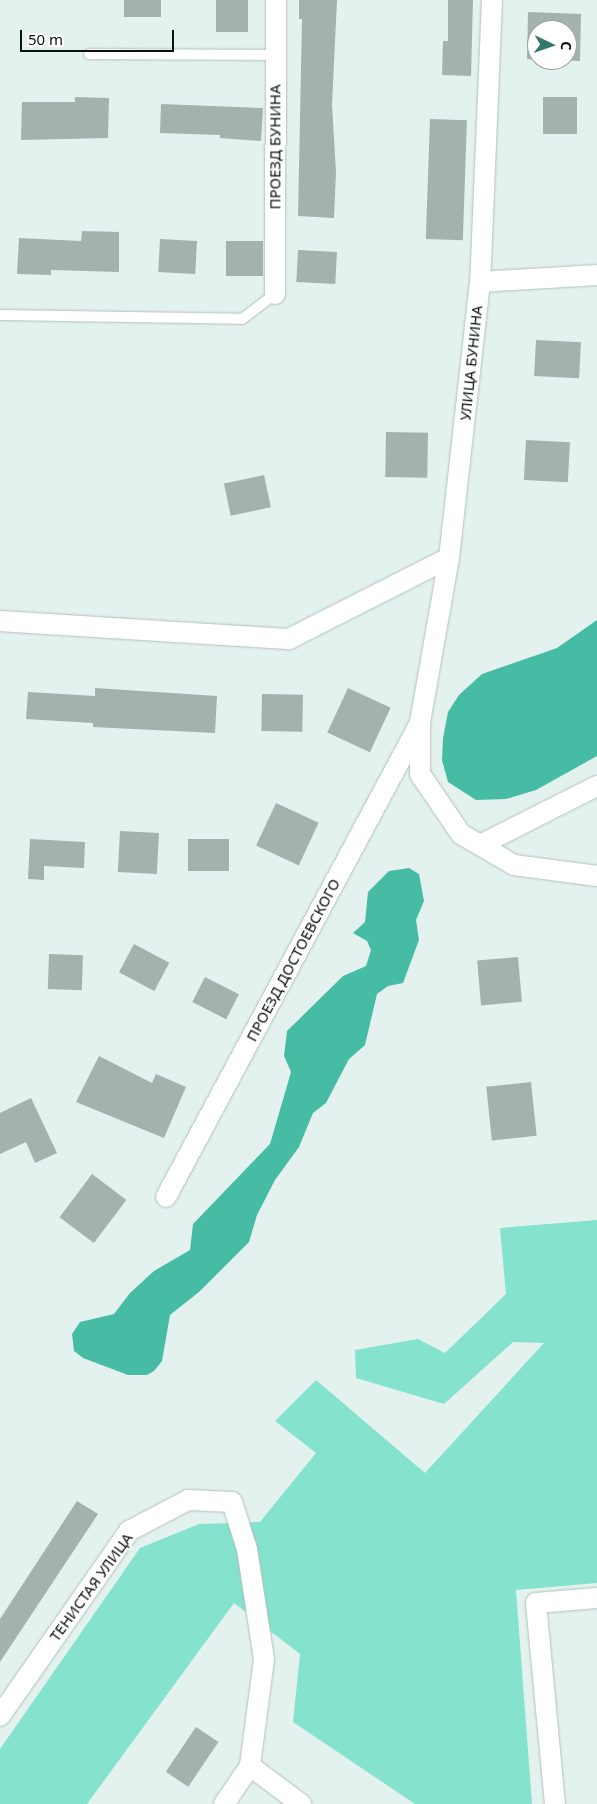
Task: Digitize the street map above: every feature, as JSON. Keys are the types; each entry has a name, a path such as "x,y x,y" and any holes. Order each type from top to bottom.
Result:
{"street":[{"name":"ПРОЕЗД БУНИНА","path":"275,294 276,0"},
{"name":"УЛИЦА БУНИНА","path":"420,724 449,558 480,282 492,0"},
{"path":"480,282 597,275"},
{"path":"0,622 289,638 449,558"},
{"path":"420,724 420,774 461,834 514,865 597,876"},
{"name":"ПРОЕЗД ДОСТОЕВСКОГО","path":"166,1197 420,724"},
{"path":"480,845 597,786"},
{"name":"ТЕНИСТАЯ УЛИЦА","path":"0,1716 129,1531 188,1500 232,1502 247,1549 264,1659 250,1766"},
{"path":"555,1804 536,1603 597,1598"},
{"path":"224,1804 250,1766 301,1804"}],"lane":[{"path":"89,54 276,55"},
{"path":"0,315 242,319 275,294"}],"shaded area":[{"path":"597,620 597,756 536,790 506,799 476,800 448,782 442,760 443,738 448,712 459,695 482,674 557,648"},
{"path":"409,868 419,874 424,901 416,920 419,940 403,983 388,986 377,994 365,1045 349,1059 326,1103 313,1113 299,1147 275,1180 257,1215 249,1242 199,1292 170,1315 162,1361 154,1371 147,1375 128,1375 83,1358 74,1351 72,1334 80,1322 114,1314 130,1293 154,1271 190,1250 193,1224 270,1144 291,1072 284,1056 287,1031 343,976 366,966 371,950 367,941 353,933 365,922 368,892 389,871"},
{"path":"597,1220 597,1583 516,1590 532,1804 415,1804 293,1722 300,1654 234,1603 87,1804 0,1804 0,1749 140,1548 199,1524 260,1522 316,1453 275,1421 316,1380 425,1473 544,1343 513,1342 444,1404 356,1378 355,1350 418,1339 445,1353 506,1294 500,1228"}],"building":[{"path":"124,0 161,0 161,17 124,17"},
{"path":"216,0 248,0 248,32 216,32"},
{"path":"299,0 337,0 332,105 336,172 334,218 298,216 302,19 299,19"},
{"path":"448,0 473,0 471,76 442,75 443,41 448,41"},
{"path":"528,12 581,14 580,61 577,61 577,20 528,20"},
{"path":"75,97 109,98 108,138 21,140 22,102 75,102"},
{"path":"543,97 577,97 577,134 543,134"},
{"path":"161,104 263,108 261,141 220,138 220,135 160,133"},
{"path":"430,119 467,120 463,240 426,239"},
{"path":"82,231 119,232 119,272 51,270 51,275 17,274 19,238 81,241"},
{"path":"160,239 197,241 195,274 158,272"},
{"path":"226,241 263,241 263,276 226,276"},
{"path":"298,250 337,252 335,284 296,282"},
{"path":"536,340 581,342 579,378 534,376"},
{"path":"386,432 428,433 427,478 385,477"},
{"path":"526,440 570,442 568,482 524,480"},
{"path":"264,475 271,507 231,516 224,484"},
{"path":"95,688 217,696 215,733 93,727 93,723 26,719 28,692 95,696"},
{"path":"348,688 391,708 370,752 327,732"},
{"path":"262,694 303,695 302,732 261,731"},
{"path":"276,803 319,823 299,865 256,846"},
{"path":"120,831 159,833 157,874 118,872"},
{"path":"30,839 85,842 84,868 44,866 44,880 28,879"},
{"path":"188,839 229,839 229,871 188,871"},
{"path":"134,944 169,963 154,991 119,972"},
{"path":"49,954 83,955 82,990 48,989"},
{"path":"518,957 522,1002 481,1005 477,961"},
{"path":"205,977 239,994 226,1019 192,1002"},
{"path":"99,1056 152,1083 156,1074 186,1087 164,1138 76,1102"},
{"path":"531,1082 537,1136 492,1140 486,1087"},
{"path":"31,1098 57,1153 35,1163 26,1142 0,1154 0,1113"},
{"path":"92,1174 126,1200 94,1243 60,1217"},
{"path":"77,1501 98,1514 0,1662 0,1619"},
{"path":"196,1727 218,1742 188,1787 166,1772"}]}
